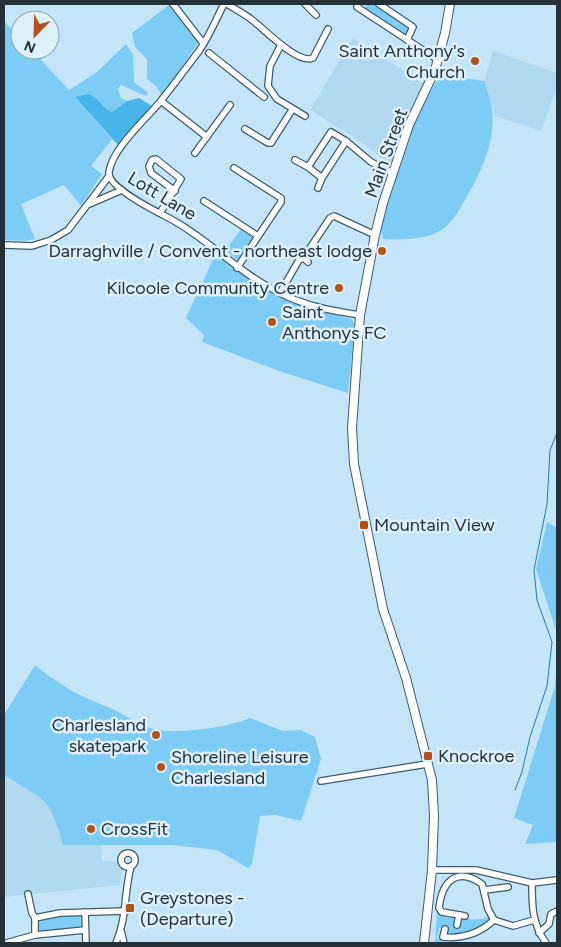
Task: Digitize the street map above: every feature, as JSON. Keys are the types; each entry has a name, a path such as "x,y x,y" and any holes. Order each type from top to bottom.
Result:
{"main road":[{"name":"Main Street","path":"424,943 432,870 434,797 428,764 406,678 383,609 354,464 354,387 360,315 375,235 409,125 438,60 450,4"}],"street":[{"path":"174,4 203,44"},
{"path":"226,4 253,20 281,45 310,60 328,29"},
{"name":"Lott Lane","path":"226,4 203,44 161,101 129,137 115,159 109,176 122,190 197,234 237,268 280,293 330,310 360,315"},
{"path":"307,4 316,15"},
{"path":"358,4 357,7 438,60"},
{"path":"379,4 413,27 407,40"},
{"path":"281,45 270,66 268,86 277,99 292,110 305,116"},
{"path":"209,53 264,97"},
{"path":"256,90 268,86"},
{"path":"161,101 206,137"},
{"path":"195,154 230,105"},
{"path":"245,128 268,143 272,143 292,110"},
{"path":"308,167 330,133 346,140 374,164 393,173"},
{"path":"318,188 322,178 346,140"},
{"path":"160,213 175,191 180,183 180,176 161,161 152,160 149,166 151,173 175,191"},
{"path":"295,160 322,178"},
{"path":"234,168 281,198 278,208 237,268"},
{"path":"4,245 32,246 51,240 68,230 109,176"},
{"path":"87,206 122,190"},
{"path":"204,201 258,236"},
{"path":"310,248 330,218 334,216 375,235"},
{"path":"280,293 300,260 304,258 308,262"},
{"path":"321,780 428,764"},
{"path":"116,943 126,911 127,876 122,857 128,853 134,858 127,876"},
{"path":"124,865 131,866"},
{"path":"432,870 476,870 532,883 557,880"},
{"path":"457,925 462,915 442,912 439,908 442,889 453,878 468,877 482,884 485,890 488,909 494,920 513,926 534,920"},
{"path":"532,883 534,920 539,933 546,943"},
{"path":"485,890 508,887"},
{"path":"28,894 32,914 36,918 36,935"},
{"path":"36,918 85,912 126,911"},
{"path":"539,933 548,924 550,914 557,911"},
{"path":"85,912 86,943"},
{"path":"445,929 443,937 468,936 486,928 494,920"},
{"path":"6,943 36,935 85,930"},
{"path":"121,931 124,943"}],"shaded area":[{"path":"366,4 374,4 409,28 407,35 365,10"},
{"path":"169,5 198,43 162,96 156,86 147,79 147,59 135,47 132,33"},
{"path":"4,21 10,27 10,60 41,60 69,90 97,72 126,44 133,54 134,82 148,93 146,96 121,85 118,89 121,98 127,101 112,112 75,97 112,139 91,166 102,174 81,206 64,185 21,204 35,239 24,241 4,240"},
{"path":"353,38 424,84 390,164 361,142 310,110"},
{"path":"493,51 557,73 557,87 541,131 495,116 484,82"},
{"path":"446,75 484,81 491,103 493,122 486,156 477,178 447,226 437,233 422,237 383,239 382,225 385,205 401,157 432,90 440,76"},
{"path":"88,94 96,98 105,108 112,112 127,101 139,98 152,106 119,146 75,97"},
{"path":"242,228 253,238 238,260 225,251"},
{"name":"Saint Anthonys FC","path":"215,255 248,278 280,295 332,314 352,319 355,325 348,393 282,372 202,342 204,335 186,318"},
{"path":"547,522 557,528 557,633 536,569"},
{"path":"557,664 557,842 525,844 533,825 514,818 555,686"},
{"name":"Shoreline Leisure Charlesland","path":"35,665 79,695 153,729 179,731 205,729 250,718 283,731 301,730 315,737 321,759 301,821 275,815 260,816 252,864 248,868 217,850 172,845 63,845 54,817 44,801 4,775 4,715"},
{"path":"4,775 31,790 50,806 53,814 93,844 101,844 102,860 116,862 122,869 120,885 4,897"},
{"path":"437,912 444,917 457,919 460,925 462,920 483,919 489,916 491,922 467,934 449,935 447,929 439,928 438,930 443,931 438,932 437,939 441,940 441,943 435,942"},
{"path":"79,914 82,916 81,927 45,931 44,933 37,931 36,922 39,918"}],"waterway":[{"path":"515,790 547,686 552,642 537,600 534,570 547,504 550,450 557,433"}],"place":[{"name":"Saint Anthony's Church","path":"475,61"},
{"name":"Darraghville / Convent - northeast lodge","path":"382,251"},
{"name":"Kilcoole Community Centre","path":"339,288"},
{"name":"Saint Anthonys FC","path":"272,322"},
{"name":"Mountain View","path":"364,525"},
{"name":"Charlesland skatepark","path":"156,735"},
{"name":"Knockroe","path":"428,756"},
{"name":"Shoreline Leisure Charlesland","path":"161,767"},
{"name":"CrossFit","path":"91,829"},
{"name":"Greystones - (Departure)","path":"130,908"}]}
